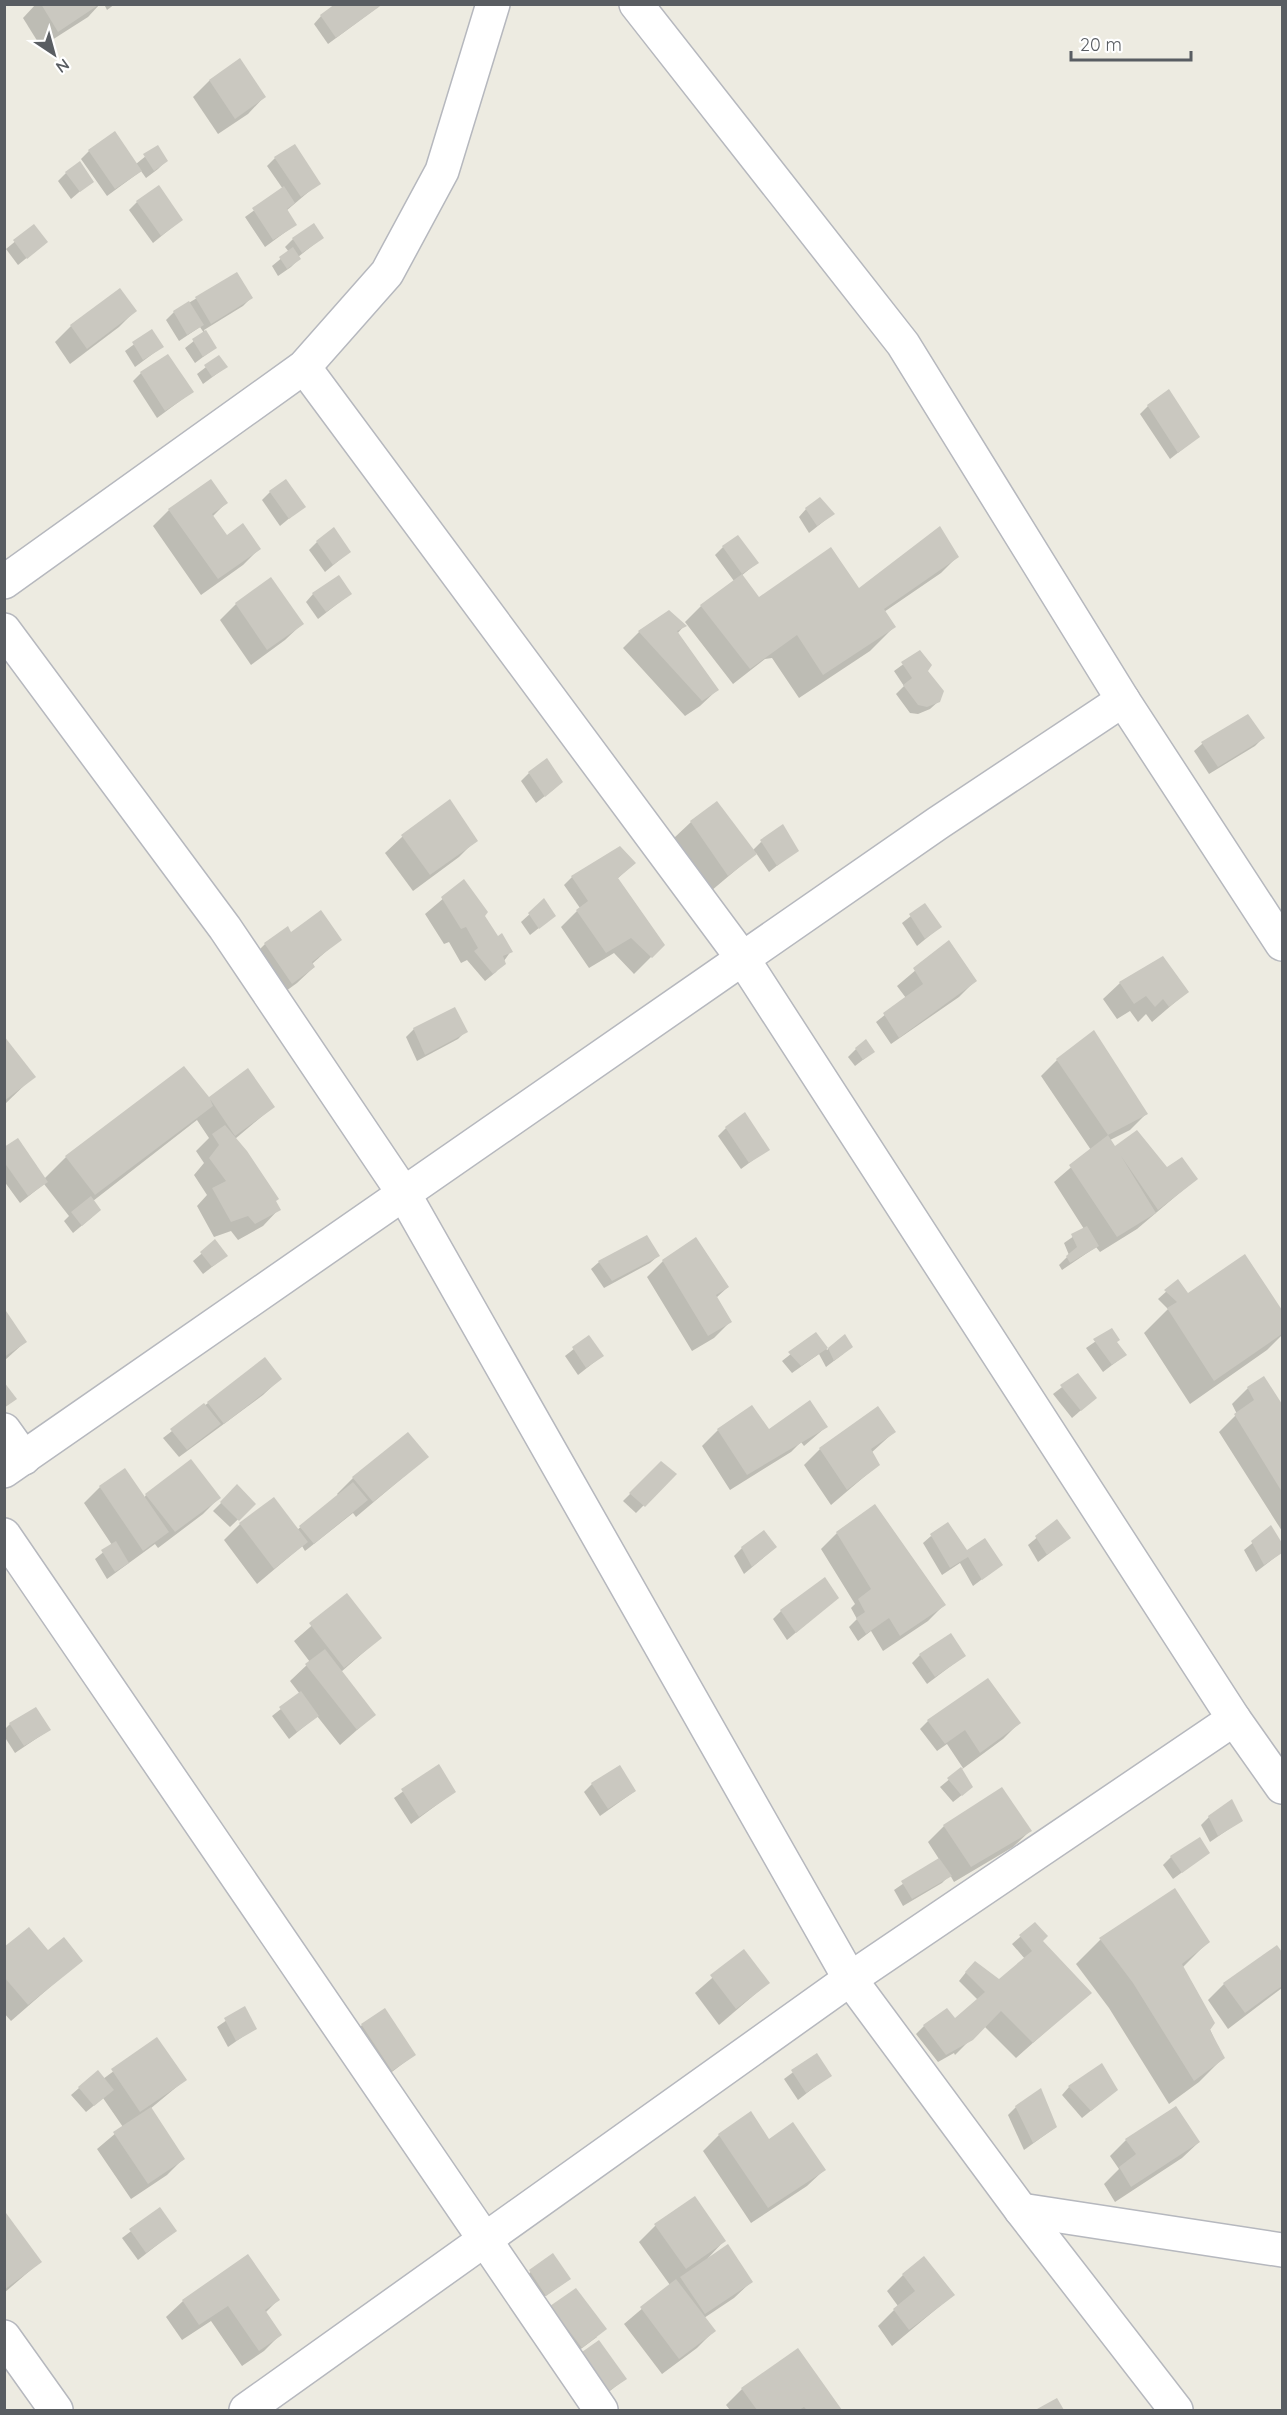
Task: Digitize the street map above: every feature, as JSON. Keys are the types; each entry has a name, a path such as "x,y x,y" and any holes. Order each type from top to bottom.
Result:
{"street":[{"path":"4,582 304,367 387,273 442,171 493,4"},
{"path":"636,4 903,344 1123,700 1282,944"},
{"path":"304,367 742,959 1234,1719 1282,1787"},
{"path":"4,630 225,928 404,1194 850,1978 1021,2210 1176,2410"},
{"path":"4,1430 14,1465 938,823 1123,700"},
{"path":"4,1534 601,2410"},
{"path":"246,2410 486,2241 850,1978 1234,1719"},
{"path":"1021,2210 1282,2250"},
{"path":"4,2337 56,2410"}],"building":[{"path":"41,4 100,4 58,32"},
{"path":"335,4 383,4 336,38 320,15"},
{"path":"240,58 266,97 235,119 209,80"},
{"path":"115,131 142,171 115,189 88,150"},
{"path":"295,144 321,184 301,197 274,157"},
{"path":"158,145 168,161 154,171 143,154"},
{"path":"80,161 94,182 80,192 65,172"},
{"path":"159,185 183,220 161,236 136,201"},
{"path":"284,186 295,203 287,209 297,225 273,240 252,208"},
{"path":"314,223 324,238 302,253 292,238"},
{"path":"34,224 48,242 27,259 13,240"},
{"path":"293,247 301,259 287,269 279,257"},
{"path":"237,272 253,298 211,324 195,297"},
{"path":"120,288 137,311 87,349 70,325"},
{"path":"189,301 204,325 187,335 173,311"},
{"path":"152,329 164,347 143,360 132,342"},
{"path":"206,330 217,348 203,357 192,339"},
{"path":"168,354 194,392 165,411 140,372"},
{"path":"219,355 228,367 212,377 204,365"},
{"path":"1169,389 1200,437 1178,453 1147,405"},
{"path":"211,479 228,503 212,514 227,535 243,523 261,549 218,579 168,509"},
{"path":"286,479 306,507 289,519 269,491"},
{"path":"820,497 835,514 817,526 805,508"},
{"path":"940,526 959,557 884,609 896,627 823,675 797,635 750,669 700,605 742,574 759,597 831,547 859,588"},
{"path":"334,527 351,552 333,565 316,541"},
{"path":"738,535 759,563 742,574 722,546"},
{"path":"339,575 352,594 326,612 312,593"},
{"path":"271,577 304,624 267,650 235,603"},
{"path":"669,610 687,626 677,631 719,690 702,701 638,631"},
{"path":"920,650 932,665 928,671 944,691 940,702 927,707 918,705 903,685 912,678 901,662"},
{"path":"1248,714 1265,738 1218,767 1201,742"},
{"path":"547,758 563,782 545,797 528,772"},
{"path":"450,799 478,841 430,875 401,835"},
{"path":"717,801 757,854 728,876 690,821"},
{"path":"783,824 799,851 777,866 760,840"},
{"path":"620,846 636,863 618,878 665,945 652,958 631,938 606,953 576,910 588,901 571,876"},
{"path":"464,879 488,912 485,916 498,936 502,933 513,952 503,956 506,964 493,974 474,951 478,948 466,927 461,929 441,897"},
{"path":"544,898 556,916 539,929 528,913"},
{"path":"925,903 942,927 925,939 909,914"},
{"path":"321,910 342,940 312,962 315,967 292,984 264,943 288,926 291,932"},
{"path":"949,940 977,981 899,1038 883,1013 923,984 913,968"},
{"path":"1163,956 1189,992 1169,1007 1163,999 1155,1007 1146,996 1134,1004 1119,982"},
{"path":"455,1007 468,1032 425,1055 413,1028"},
{"path":"1094,1030 1148,1114 1108,1135 1056,1059"},
{"path":"4,1036 36,1077 4,1101"},
{"path":"866,1039 875,1052 863,1060 855,1048"},
{"path":"184,1066 209,1097 248,1068 275,1107 235,1136 210,1099 213,1106 95,1195 65,1156"},
{"path":"745,1112 770,1150 749,1163 725,1127"},
{"path":"225,1125 247,1151 279,1199 276,1201 281,1210 255,1224 248,1216 231,1222 212,1188 226,1181 209,1158 219,1145 212,1134"},
{"path":"1137,1130 1167,1167 1182,1157 1198,1179 1158,1210 1121,1156 1156,1213 1117,1237 1069,1165 1108,1135 1115,1146"},
{"path":"18,1138 48,1182 28,1196 4,1162 4,1147"},
{"path":"91,1196 101,1210 82,1226 71,1212"},
{"path":"1087,1226 1099,1246 1070,1263 1066,1256 1077,1247 1071,1234"},
{"path":"647,1235 660,1256 612,1281 598,1261"},
{"path":"696,1237 729,1287 716,1295 732,1322 708,1336 662,1260"},
{"path":"215,1239 228,1256 212,1267 200,1252"},
{"path":"1245,1254 1282,1310 1282,1334 1214,1381 1167,1308 1177,1302 1164,1290 1178,1279 1188,1293"},
{"path":"4,1308 27,1342 4,1357"},
{"path":"1112,1328 1120,1340 1117,1342 1127,1355 1112,1365 1093,1339"},
{"path":"816,1332 828,1348 801,1366 788,1352"},
{"path":"845,1334 853,1347 834,1361 828,1348"},
{"path":"589,1335 604,1356 586,1368 572,1347"},
{"path":"265,1357 282,1379 224,1424 207,1402"},
{"path":"1078,1373 1097,1398 1081,1411 1060,1385"},
{"path":"1264,1376 1282,1404 1282,1492 1234,1414 1254,1400 1247,1387"},
{"path":"4,1382 17,1399 4,1408"},
{"path":"810,1400 828,1427 747,1475 717,1429 752,1405 769,1429"},
{"path":"204,1403 221,1424 187,1450 170,1429"},
{"path":"878,1406 896,1432 871,1449 880,1465 847,1490 819,1448"},
{"path":"408,1432 429,1457 373,1502 352,1477"},
{"path":"191,1459 221,1498 175,1532 145,1494"},
{"path":"661,1461 677,1474 645,1507 629,1493"},
{"path":"125,1468 169,1532 143,1551 99,1486"},
{"path":"353,1482 368,1500 314,1544 299,1526"},
{"path":"237,1484 256,1504 239,1521 220,1502"},
{"path":"274,1497 308,1542 274,1569 239,1523"},
{"path":"875,1504 946,1605 900,1636 889,1618 866,1634 856,1618 865,1612 858,1599 871,1589 836,1532"},
{"path":"1057,1519 1071,1538 1047,1555 1035,1536"},
{"path":"948,1522 967,1550 985,1538 1003,1565 982,1580 968,1557 950,1568 930,1534"},
{"path":"1271,1525 1282,1543 1282,1553 1264,1565 1251,1541"},
{"path":"764,1530 777,1547 752,1567 741,1547"},
{"path":"116,1541 129,1563 115,1572 101,1550"},
{"path":"825,1577 839,1598 796,1633 780,1610"},
{"path":"347,1593 382,1638 344,1668 309,1623"},
{"path":"951,1633 966,1656 935,1677 919,1654"},
{"path":"325,1649 376,1715 357,1730 305,1664"},
{"path":"988,1678 1021,1723 980,1753 965,1730 945,1744 927,1720"},
{"path":"301,1691 319,1716 297,1732 279,1707"},
{"path":"36,1707 51,1730 24,1746 9,1723"},
{"path":"439,1764 456,1792 419,1817 401,1789"},
{"path":"620,1765 636,1791 608,1809 591,1783"},
{"path":"961,1767 973,1787 962,1796 947,1778"},
{"path":"1002,1787 1032,1831 971,1867 943,1825"},
{"path":"1232,1799 1243,1821 1218,1836 1208,1816"},
{"path":"1200,1837 1210,1853 1182,1873 1170,1856"},
{"path":"939,1858 952,1876 912,1899 901,1881"},
{"path":"1175,1888 1210,1942 1182,1964 1215,2023 1210,2030 1225,2058 1194,2081 1133,1983 1099,1938"},
{"path":"1035,1922 1048,1936 1043,1941 1092,1993 1033,2043 1001,2011 973,2040 946,2055 923,2025 947,2008 955,2018 985,1992 965,1972 975,1961 999,1979 1032,1951 1019,1935"},
{"path":"29,1927 48,1950 64,1937 83,1961 28,2005 4,1977 4,1947"},
{"path":"1277,1945 1282,1952 1282,1986 1245,2013 1223,1983"},
{"path":"744,1949 770,1983 736,2009 710,1975"},
{"path":"245,2006 257,2029 236,2041 224,2018"},
{"path":"385,2008 416,2055 392,2071 361,2024"},
{"path":"157,2037 187,2080 140,2112 111,2069"},
{"path":"817,2053 832,2076 806,2093 791,2070"},
{"path":"1102,2063 1118,2090 1091,2111 1068,2086"},
{"path":"98,2070 114,2090 94,2106 78,2087"},
{"path":"1041,2088 1057,2127 1033,2143 1015,2106"},
{"path":"1176,2106 1200,2142 1131,2187 1119,2167 1136,2154 1125,2139"},
{"path":"151,2107 185,2159 148,2184 113,2132"},
{"path":"751,2111 769,2139 793,2122 826,2170 768,2208 718,2134"},
{"path":"695,2196 726,2241 686,2269 654,2224"},
{"path":"160,2207 177,2231 146,2253 129,2229"},
{"path":"6,2213 42,2262 4,2290 4,2214"},
{"path":"728,2244 753,2282 705,2314 680,2277"},
{"path":"553,2253 571,2279 546,2296 529,2270"},
{"path":"248,2254 280,2300 265,2310 282,2335 259,2351 228,2306 199,2325 182,2300"},
{"path":"924,2256 955,2295 909,2330 893,2309 915,2291 902,2274"},
{"path":"676,2279 716,2331 679,2359 640,2307"},
{"path":"576,2288 607,2329 582,2348 550,2306"},
{"path":"599,2340 627,2379 609,2391 582,2352"},
{"path":"798,2348 842,2410 807,2410 804,2407 799,2410 757,2410 741,2388"},
{"path":"1057,2398 1064,2410 1037,2409"}]}
